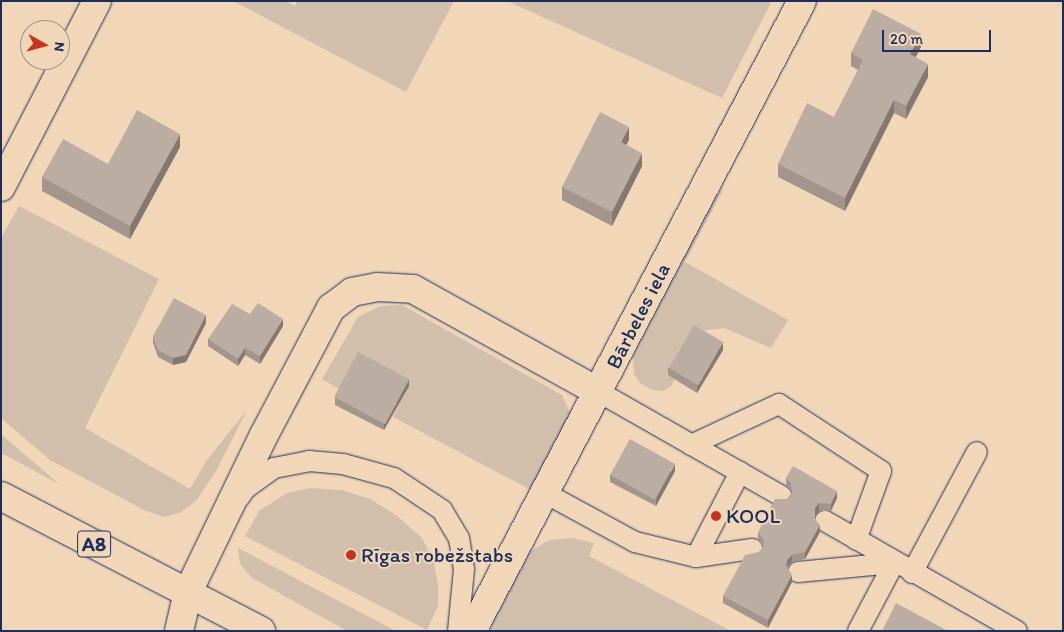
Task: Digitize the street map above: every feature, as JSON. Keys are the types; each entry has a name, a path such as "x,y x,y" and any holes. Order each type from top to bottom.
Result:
{"main road":[{"path":"1,187 97,1"},
{"name":"Bārbeles iela","path":"472,631 600,392 802,1"},
{"path":"178,631 188,592 264,435 331,308 352,292 377,287 412,289 600,392"},
{"name":"A8","path":"1,496 262,631"}],"lane":[{"path":"600,392 781,496"},
{"path":"691,445 779,404 880,471 856,540"},
{"path":"912,573 976,452"},
{"path":"218,529 246,489 274,468 309,461 343,464 394,478 442,510 458,538 464,569 458,631"},
{"path":"696,556 740,472"},
{"path":"546,493 635,542 696,556 752,549"},
{"path":"825,521 894,563 1017,631"},
{"path":"798,572 894,563"},
{"path":"858,631 894,563"}],"shaded area":[{"path":"233,1 286,1 295,6 297,1 454,1 406,92"},
{"path":"507,1 772,1 722,98"},
{"path":"724,188 685,262 788,320 771,348 724,328 694,332 668,375 675,379 671,386 663,391 652,390 640,383 634,374 633,356 703,208"},
{"path":"19,206 159,279 85,428 190,489 207,460 247,410 216,471 196,501 181,512 165,517 146,511 50,460 1,418 1,238"},
{"path":"402,305 562,395 572,417 531,490 393,417 408,386 341,390 322,379 358,317 380,306"},
{"path":"1,434 59,484 1,453"},
{"path":"310,488 341,490 370,499 396,515 422,538 433,559 438,585 438,606 427,630 245,536 259,511 287,493"},
{"path":"572,538 594,543 589,556 731,631 490,631 504,594 526,554 549,540"},
{"path":"238,548 396,631 347,631 252,578 240,564"}],"building":[{"path":"873,9 921,34 910,54 928,64 906,106 894,100 845,198 778,164 807,103 834,117 863,60 851,53"},
{"path":"137,110 180,134 130,226 42,177 63,139 108,164"},
{"path":"600,112 629,127 621,142 642,153 612,212 562,187"},
{"path":"174,298 206,315 186,355 173,358 158,350 153,336"},
{"path":"258,303 283,319 260,356 245,348 238,359 208,339 232,304 250,314"},
{"path":"694,325 723,342 698,385 669,368"},
{"path":"358,352 409,379 385,424 334,397"},
{"path":"630,439 675,464 655,500 610,475"},
{"path":"793,466 837,491 831,504 819,503 815,508 815,519 820,525 805,552 792,555 787,560 786,566 792,575 768,620 723,596 745,555 759,552 763,547 764,540 758,532 775,499 787,499 792,494 791,483 786,478"},
{"path":"896,603 948,631 882,631"}],"place":[{"name":"KOOL","path":"716,516"},
{"name":"Rīgas robežstabs","path":"351,555"}]}
